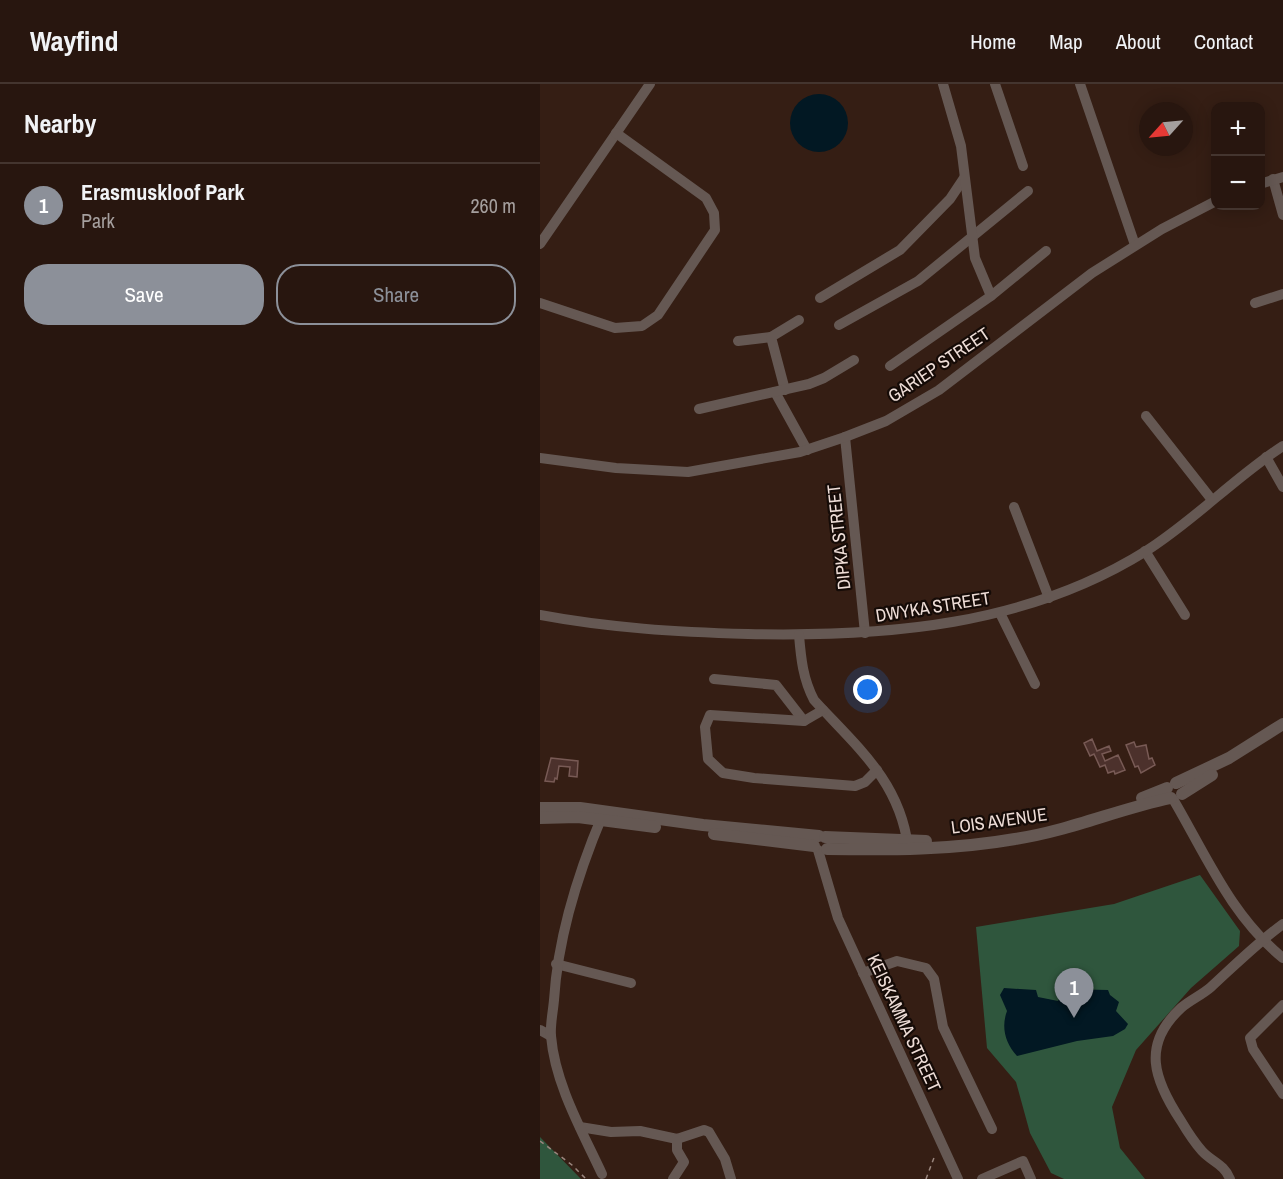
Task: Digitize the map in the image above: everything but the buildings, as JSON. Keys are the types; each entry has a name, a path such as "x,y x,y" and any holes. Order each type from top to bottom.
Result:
{"street":[{"path":"540,244 650,84"},
{"path":"943,84 961,146 975,258 991,296"},
{"path":"994,84 1023,166"},
{"path":"1080,84 1135,245"},
{"path":"540,303 615,328 642,326 658,315 715,230 714,213 706,198 615,134"},
{"path":"820,298 900,250 950,199 964,178"},
{"path":"1278,178 1283,216"},
{"path":"839,325 918,281 1028,191"},
{"name":"GARIEP STREET","path":"540,458 616,468 688,472 807,450 845,438 886,421 939,390 1056,299 1135,245 1211,203"},
{"path":"890,366 991,296 1046,251"},
{"path":"1255,303 1283,294"},
{"path":"738,341 771,337 799,320"},
{"path":"771,337 780,391 807,450"},
{"path":"699,409 780,391 824,378 855,360"},
{"path":"1146,416 1212,500"},
{"name":"DIPKA STREET","path":"845,438 865,633"},
{"name":"DWYKA STREET","path":"540,615 658,632 799,635 865,633 942,625 1000,614 1049,598 1145,551 1283,446"},
{"path":"1266,457 1283,487"},
{"path":"1014,507 1049,598"},
{"path":"1145,551 1185,615"},
{"path":"1000,614 1035,684"},
{"path":"799,635 804,678 814,700 863,750 878,770 899,816 908,845"},
{"path":"714,679 776,685 804,721"},
{"path":"823,711 804,721 710,715 705,727 708,759 723,772 754,778 855,786 865,782 878,770"},
{"name":"LOIS AVENUE","path":"1175,793 1283,724"},
{"name":"LOIS AVENUE","path":"540,818 603,816 703,825 822,845 908,845 964,840 1056,825 1127,804 1175,793 1283,733"},
{"path":"1175,793 1216,879 1260,940 1283,958"},
{"name":"LOIS AVENUE","path":"540,808 580,808 603,816"},
{"path":"602,1174 563,1085 551,1035 556,964 574,892 603,816"},
{"name":"KEISKAMMA STREET","path":"822,845 826,879 838,918 958,1179"},
{"path":"1230,1179 1224,1166 1203,1152 1191,1137 1166,1099 1155,1068 1155,1052 1163,1027 1183,1006 1199,997 1260,940 1283,924"},
{"path":"862,973 897,961 926,968 934,979 944,1028 992,1128"},
{"path":"556,964 631,984"},
{"path":"1281,1010 1250,1038 1253,1049 1283,1094"},
{"path":"540,1030 551,1035"},
{"path":"580,1127 611,1132 640,1131 677,1139 704,1130 709,1132 725,1159 731,1179"},
{"path":"673,1179 684,1166 677,1139"},
{"path":"982,1179 1023,1161 1031,1179"}],"path":[{"path":"540,1141 586,1179"},
{"path":"926,1179 932,1158 942,1144"}],"green space":[{"path":"1200,875 1240,931 1239,946 1191,988 1136,1050 1112,1107 1120,1148 1145,1179 1064,1179 1051,1173 1030,1133 1016,1082 987,1048 976,927 1114,904"},
{"path":"540,1137 581,1179 540,1179"}],"water":[{"path":"819,94 830,96 843,107 848,123 846,134 835,147 819,152 808,150 795,139 790,123 792,112 803,99"},
{"path":"1004,988 1036,990 1038,997 1058,1001 1064,989 1108,990 1110,995 1119,1002 1116,1011 1128,1024 1125,1029 1113,1036 1077,1041 1017,1056 1005,1035 1004,1023 1007,1011 1000,995"}],"place":[{"name":"Erasmuskloof Park","path":"1074,1018"}]}
